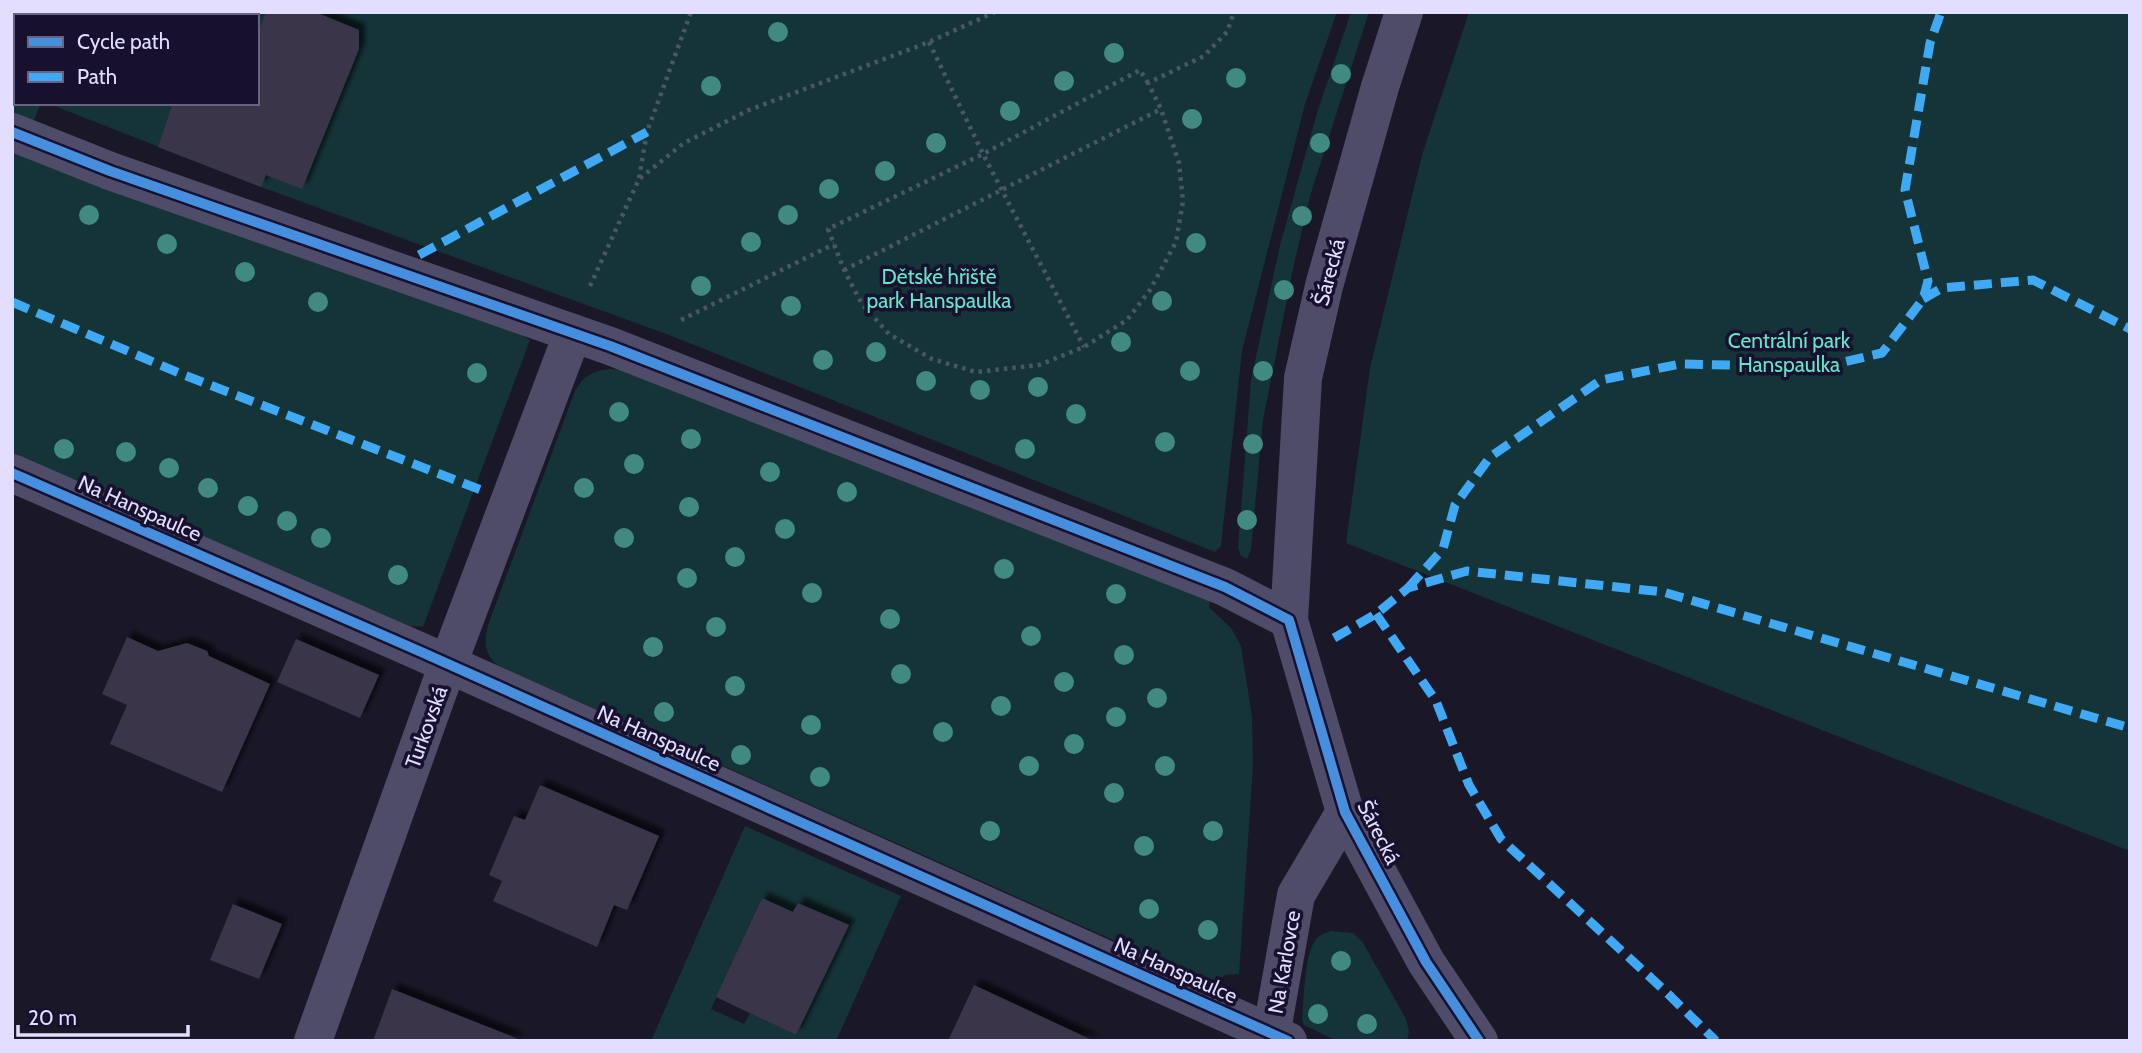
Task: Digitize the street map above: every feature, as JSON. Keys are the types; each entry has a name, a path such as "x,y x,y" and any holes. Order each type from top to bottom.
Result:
{"street":[{"name":"Šárecká","path":"1404,12 1328,273 1303,378 1289,620 1345,812 1426,961 1479,1041"},
{"path":"12,132 110,171 572,335 610,346 1225,587 1289,620"},
{"name":"Turkovská","path":"313,1041 448,664 572,335"},
{"name":"Na Hanspaulce","path":"12,473 448,664 1276,1038"},
{"name":"Na Karlovce","path":"1276,1038 1296,895 1345,812"}],"path":[{"path":"572,335 594,274 639,179 648,132 691,12"},
{"path":"639,179 684,143 749,110 929,42 995,12"},
{"path":"1149,83 1204,56 1227,32 1234,12"},
{"path":"929,42 983,154 1084,347"},
{"path":"1140,70 1160,109 1179,163 1183,201 1176,242 1150,290 1127,320 1084,347 1039,365 976,372 932,359 889,334 862,304 844,270 828,229 983,154 1140,70"},
{"path":"844,270 1160,109"},
{"path":"679,321 834,244"}],"green space":[{"name":"Dětské hřiště park Hanspaulka","path":"12,12 1337,12 1305,104 1242,351 1221,546 1215,552 669,335 261,187 52,105 259,105 259,14 14,14 14,105 40,105 33,122 12,114"},
{"path":"1351,12 1369,12 1311,193 1294,264 1263,420 1251,550 1247,559 1241,556 1238,548 1251,380 1280,245 1317,113"},
{"name":"Centrální park Hanspaulka","path":"1469,12 2130,12 2130,851 1346,543 1370,368 1422,155"},
{"path":"12,146 520,334 530,340 423,627 410,626 12,454"},
{"path":"612,369 624,370 1210,600 1209,607 1231,628 1241,646 1252,717 1253,765 1239,974 1225,975 1214,985 497,665 486,647 488,625 575,391 590,374"},
{"path":"745,826 901,896 836,1041 651,1041","holes":["762,898 793,912 799,903 848,925 796,1035 750,1013 744,1024 711,1009"]},
{"path":"1331,931 1353,933 1362,941 1406,1019 1409,1031 1407,1041 1337,1041 1304,1025 1304,989 1309,955 1316,939"}],"building":[{"path":"266,12 315,12 359,30 359,49 302,189 266,175 261,187 158,147 172,105 259,105 259,30"},
{"path":"127,637 158,651 187,643 270,684 222,792 110,744 127,705 102,694"},
{"path":"296,639 379,675 360,718 277,682"},
{"path":"540,785 659,836 627,910 614,905 597,947 493,901 502,881 489,875 514,816 525,820"},
{"path":"762,898 793,912 798,903 849,925 796,1035 716,997"},
{"path":"233,904 282,924 259,979 210,960"},
{"path":"974,985 1094,1041 948,1041"},
{"path":"392,989 516,1038 516,1041 373,1041"}],"marked path":[{"path":"1408,588 1443,549 1455,505 1490,457 1601,380 1680,364 1822,367 1882,353 1923,299 1928,281 1905,190 1930,43 1941,12"},
{"path":"419,255 647,132"},
{"path":"1923,299 1942,288 2033,280 2130,329"},
{"path":"12,302 184,375 481,490"},
{"path":"1334,638 1376,614 1408,588 1467,571 1663,592 2130,728"},
{"path":"1376,614 1436,701 1469,785 1501,839 1716,1041"}],"cycle path":[{"path":"12,132 110,171 610,346 1225,587 1289,620 1345,812 1426,962 1479,1041"},
{"path":"12,473 419,651 1288,1041"}]}
